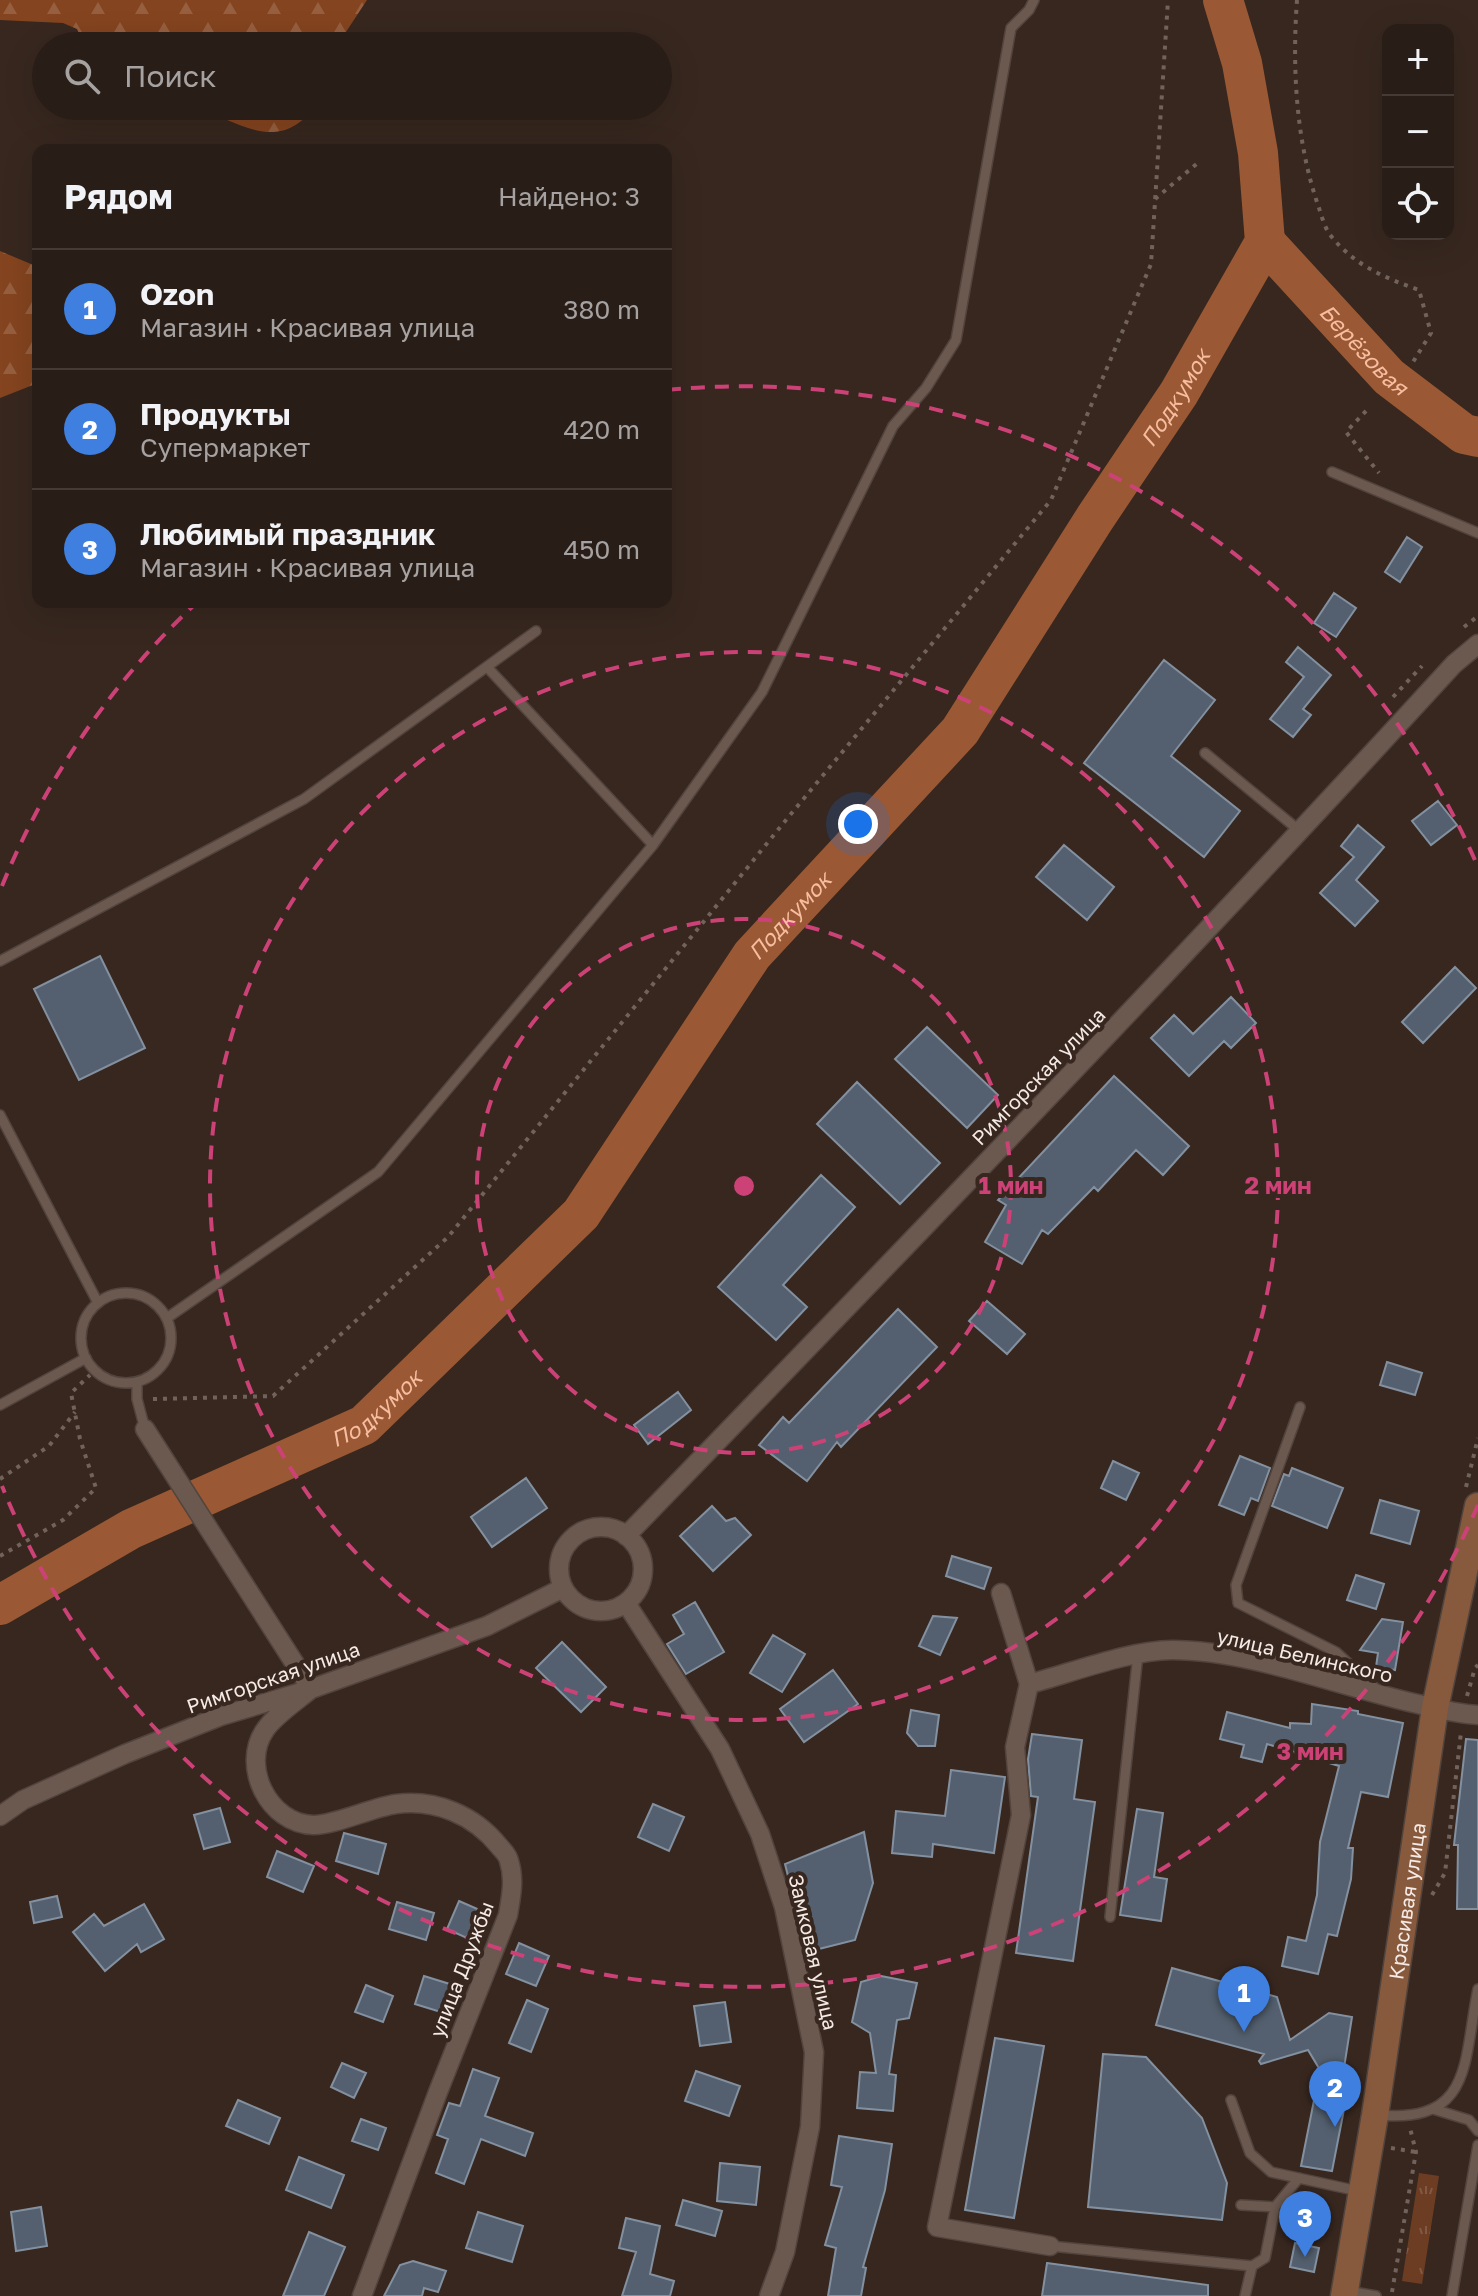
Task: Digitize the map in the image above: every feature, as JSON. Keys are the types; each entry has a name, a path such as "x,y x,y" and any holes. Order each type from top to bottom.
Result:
{"main road":[{"name":"Красивая улица","path":"1344,2293 1375,2115 1435,1708 1478,1506"}],"street":[{"name":"Римгорская улица","path":"626,1536 885,1270 1301,832 1454,664 1478,644"},
{"path":"145,1429 311,1689"},
{"path":"600,1527 614,1529 626,1536 641,1557 641,1582 626,1603 603,1611 579,1606 563,1588 559,1575 559,1561 565,1548 574,1537 600,1527"},
{"name":"Римгорская улица","path":"0,1816 23,1800 125,1754 221,1716 311,1689 487,1626 563,1588"},
{"path":"1001,1593 1029,1684 1015,1747 1021,1815 937,2227 1050,2246"},
{"name":"Замковая улица","path":"626,1603 720,1749 760,1834 784,1907 814,2052 810,2127 785,2252 769,2296"},
{"name":"улица Белинского","path":"1029,1684 1138,1654 1171,1650 1228,1656 1470,1715"},
{"name":"улица Дружбы","path":"311,1689 265,1730 254,1763 262,1791 284,1817 314,1825 397,1804 430,1803 462,1815 489,1833 509,1858 513,1885 508,1915 362,2296"}],"lane":[{"path":"167,1318 378,1172 653,845 762,692 893,426 926,388 956,340 1011,28 1029,10 1034,0"},
{"path":"1332,472 1478,533"},
{"path":"0,961 304,799 536,631"},
{"path":"487,667 653,845"},
{"path":"1205,753 1301,832"},
{"path":"0,1115 98,1303"},
{"path":"136,1294 159,1307 167,1318 171,1345 167,1357 159,1368 137,1382 121,1383 107,1379 86,1358 82,1328 88,1314 110,1296 136,1294"},
{"path":"0,1405 86,1358"},
{"path":"137,1382 137,1399 145,1429"},
{"path":"1300,1407 1236,1585 1238,1603 1336,1652 1383,1696"},
{"path":"1110,1917 1138,1654"},
{"path":"1375,2115 1407,2118 1433,2109 1453,2096 1462,2077 1478,1989"},
{"path":"1231,2100 1250,2153 1271,2172 1362,2192"},
{"path":"1433,2109 1469,2120 1478,2131"},
{"path":"1452,2296 1478,2145"},
{"path":"1050,2246 1252,2266 1265,2258 1275,2207 1299,2178"},
{"path":"1241,2205 1275,2207"},
{"path":"1245,2296 1252,2266"},
{"path":"1344,2293 1376,2296"}],"path":[{"path":"137,1399 273,1396 448,1237 786,820 1051,500 1151,264 1168,0"},
{"path":"1297,0 1296,96 1310,182 1328,234 1356,261 1387,279 1419,290 1431,333 1413,362"},
{"path":"1155,199 1200,161"},
{"path":"1366,411 1346,432 1400,500"},
{"path":"0,1556 63,1520 96,1488 71,1393 95,1370"},
{"path":"0,1479 49,1446 75,1412"},
{"path":"1431,1897 1445,1873 1475,1668 1478,1665"},
{"path":"1391,2296 1416,2152 1407,2118"}],"green space":[{"path":"0,0 367,0 346,32 78,32 63,23 0,20"},
{"path":"227,120 302,120 286,130 271,132"},
{"path":"0,251 32,264 32,385 0,398"},
{"path":"1419,2173 1439,2176 1422,2284 1402,2281"}],"building":[{"path":"1407,537 1422,547 1400,582 1385,572"},
{"path":"1334,593 1356,608 1336,637 1314,623"},
{"path":"1298,647 1331,675 1303,709 1311,715 1293,737 1270,719 1304,677 1286,662"},
{"path":"1164,660 1215,700 1171,756 1240,811 1204,857 1084,763"},
{"path":"1438,801 1457,825 1431,845 1412,821"},
{"path":"1358,825 1384,847 1356,880 1378,901 1355,926 1320,893 1354,857 1341,846"},
{"path":"1064,845 1114,887 1087,920 1036,877"},
{"path":"100,956 145,1048 79,1080 34,989"},
{"path":"1455,967 1476,988 1423,1043 1402,1022"},
{"path":"1231,997 1256,1023 1231,1048 1224,1041 1189,1076 1151,1038 1174,1015 1193,1034"},
{"path":"927,1027 998,1095 967,1128 895,1059"},
{"path":"1114,1076 1189,1146 1163,1175 1136,1150 1098,1191 1094,1187 1048,1234 1042,1230 1022,1264 985,1242 1006,1205 998,1200"},
{"path":"857,1082 940,1163 900,1204 817,1124"},
{"path":"821,1175 855,1207 783,1285 807,1307 776,1340 718,1287"},
{"path":"987,1301 1025,1334 1007,1354 969,1321"},
{"path":"898,1309 937,1347 841,1447 837,1442 807,1481 759,1445 783,1417 789,1423"},
{"path":"1387,1362 1422,1373 1415,1395 1380,1385"},
{"path":"678,1392 691,1410 648,1444 634,1425"},
{"path":"1240,1456 1270,1468 1258,1501 1251,1498 1244,1515 1219,1505"},
{"path":"1113,1461 1139,1473 1126,1500 1101,1488"},
{"path":"1292,1468 1343,1488 1327,1528 1272,1506 1284,1474 1289,1476"},
{"path":"526,1478 547,1508 492,1547 471,1517"},
{"path":"1380,1500 1419,1511 1410,1544 1371,1533"},
{"path":"712,1506 726,1521 735,1518 751,1535 713,1571 680,1536"},
{"path":"952,1556 991,1568 984,1589 946,1576"},
{"path":"1356,1575 1384,1584 1376,1609 1347,1600"},
{"path":"695,1602 724,1652 686,1674 667,1644 684,1634 673,1615"},
{"path":"933,1616 957,1618 940,1655 919,1646"},
{"path":"1382,1619 1403,1622 1395,1670 1376,1667 1378,1653 1360,1650"},
{"path":"773,1635 805,1654 782,1692 750,1673"},
{"path":"562,1642 606,1687 581,1712 536,1668"},
{"path":"833,1670 858,1704 804,1742 780,1709"},
{"path":"1312,1704 1358,1711 1358,1714 1403,1723 1388,1797 1361,1792 1348,1848 1353,1848 1351,1879 1337,1936 1328,1934 1318,1974 1282,1966 1288,1937 1306,1941 1317,1895 1320,1842 1339,1766 1267,1744 1262,1762 1241,1757 1244,1745 1220,1739 1227,1712 1290,1728 1290,1723 1311,1724"},
{"path":"911,1710 939,1715 935,1746 918,1746 907,1733"},
{"path":"1032,1734 1082,1740 1074,1799 1095,1802 1073,1961 1016,1953 1038,1797 1031,1796 1028,1759"},
{"path":"1466,1739 1478,1740 1478,1909 1457,1909 1458,1845 1454,1845"},
{"path":"951,1770 1005,1777 994,1853 933,1844 932,1857 892,1853 896,1811 945,1816"},
{"path":"653,1804 684,1817 669,1851 638,1837"},
{"path":"220,1808 230,1842 204,1849 194,1815"},
{"path":"1137,1809 1163,1813 1154,1877 1167,1879 1161,1921 1120,1915"},
{"path":"864,1832 873,1883 855,1940 807,1952 785,1864"},
{"path":"344,1833 386,1844 378,1874 336,1861"},
{"path":"277,1851 314,1866 303,1892 267,1877"},
{"path":"57,1896 62,1917 34,1923 30,1902"},
{"path":"459,1901 482,1911 469,1939 447,1929"},
{"path":"397,1902 434,1913 426,1940 389,1929"},
{"path":"144,1904 164,1939 141,1952 137,1944 105,1971 73,1932 94,1914 104,1926"},
{"path":"519,1943 549,1956 536,1986 506,1974"},
{"path":"1172,1968 1277,1997 1290,2040 1329,2013 1352,2017 1341,2087 1348,2089 1332,2171 1301,2166 1320,2070 1308,2050 1261,2064 1259,2061 1264,2054 1156,2025"},
{"path":"424,1976 453,1985 444,2013 415,2004"},
{"path":"881,1976 917,1983 909,2018 897,2020 889,2074 896,2075 893,2111 857,2108 860,2072 876,2073 870,2033 852,2022 861,1982"},
{"path":"366,1985 393,1996 383,2022 355,2012"},
{"path":"527,2000 548,2009 531,2052 509,2043"},
{"path":"725,2002 731,2042 700,2046 694,2006"},
{"path":"995,2038 1044,2046 1014,2218 965,2210"},
{"path":"1103,2054 1146,2057 1202,2118 1227,2183 1222,2220 1088,2207"},
{"path":"342,2063 366,2073 354,2098 331,2087"},
{"path":"473,2069 499,2078 485,2116 533,2133 525,2156 481,2139 464,2184 436,2173 448,2139 437,2135 449,2103 460,2106"},
{"path":"696,2071 740,2086 729,2116 685,2101"},
{"path":"238,2100 280,2118 269,2144 226,2126"},
{"path":"361,2119 386,2128 378,2150 352,2141"},
{"path":"839,2136 892,2144 885,2190 863,2267 866,2268 861,2296 828,2296 836,2248 825,2245 842,2187 831,2185"},
{"path":"299,2157 344,2175 331,2208 286,2190"},
{"path":"720,2163 760,2167 756,2205 717,2201"},
{"path":"683,2200 722,2211 715,2236 676,2225"},
{"path":"41,2207 47,2246 16,2251 11,2212"},
{"path":"478,2212 523,2226 512,2262 466,2248"},
{"path":"626,2218 660,2226 650,2274 674,2281 670,2296 622,2296 636,2252 619,2248"},
{"path":"309,2232 345,2247 324,2296 283,2296"},
{"path":"1295,2243 1319,2248 1314,2272 1290,2267"},
{"path":"413,2261 446,2271 438,2292 424,2288 422,2296 384,2296 400,2265"},
{"path":"1047,2263 1208,2285 1208,2296 1042,2296"}],"waterway":[{"name":"Подкумок","path":"0,1605 131,1529 364,1425 581,1214 752,955 960,731 1095,518 1179,393 1265,242 1258,153 1242,63 1223,0"},
{"name":"Берёзовая","path":"1265,242 1389,377 1464,434 1478,437"}],"place":[{"name":"Ozon","path":"1244,2032"},
{"name":"Продукты","path":"1335,2127"},
{"name":"Любимый праздник","path":"1305,2257"}]}
